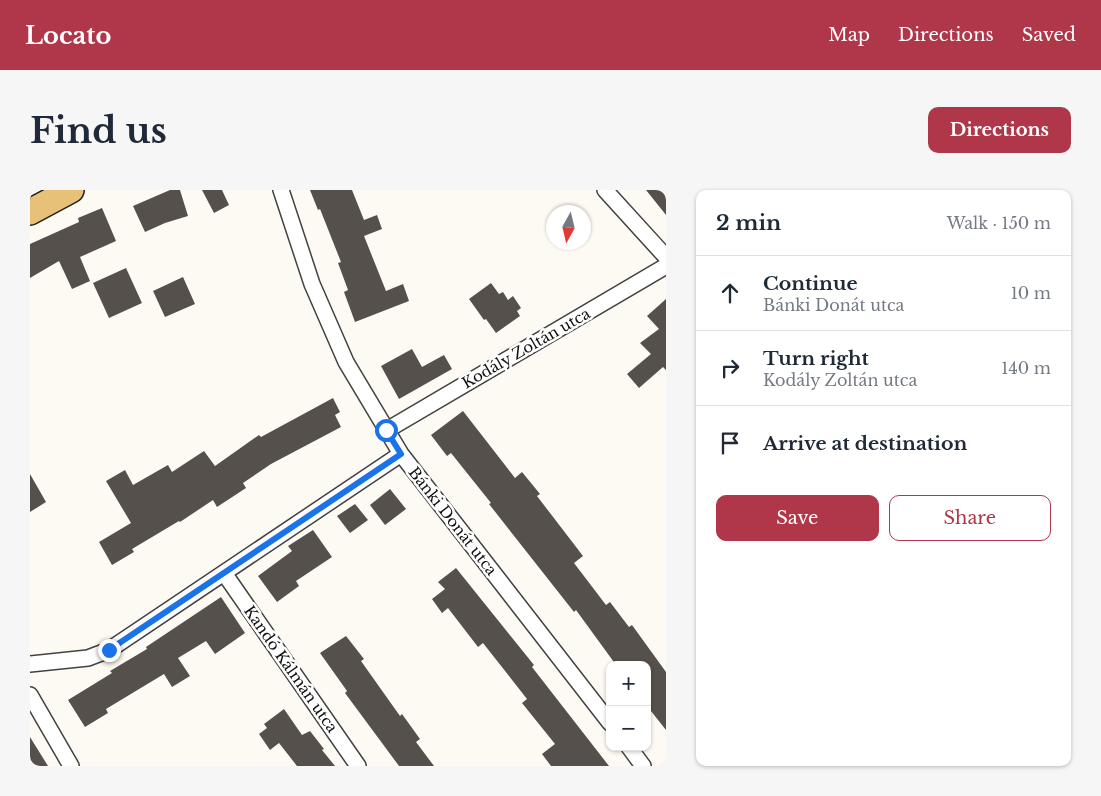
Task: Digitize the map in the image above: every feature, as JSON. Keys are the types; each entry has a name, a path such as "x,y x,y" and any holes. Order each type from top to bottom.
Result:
{"main road":[{"path":"30,212 71,190"}],"street":[{"name":"Bánki Donát utca","path":"281,190 312,284 346,362 386,430 401,454 606,718"},
{"path":"605,190 666,257"},
{"name":"Kodály Zoltán utca","path":"386,430 666,266"},
{"path":"30,664 88,658 109,650 401,454"},
{"name":"Kandó Kálmán utca","path":"224,573 358,766"},
{"path":"30,695 71,766"},
{"path":"632,751 644,766"}],"building":[{"path":"170,190 180,190 188,216 145,232 133,206"},
{"path":"202,190 222,190 229,205 214,213"},
{"path":"310,190 352,190 364,220 377,215 382,229 364,236 386,291 403,284 409,301 355,322 344,292 348,290 338,263 341,262 320,209 318,210"},
{"path":"646,190 666,190 666,215"},
{"path":"102,208 116,241 80,257 90,281 72,289 59,261 30,278 30,244 79,222 78,218"},
{"path":"126,268 142,303 109,318 93,283"},
{"path":"183,277 195,304 165,317 153,291"},
{"path":"491,283 499,294 503,292 508,300 513,296 521,308 517,311 520,316 496,333 469,299"},
{"path":"666,299 666,370 663,367 639,388 627,374 651,354 640,343 659,329 647,316"},
{"path":"412,349 422,367 444,355 452,369 399,399 381,366"},
{"path":"333,398 340,412 335,415 341,427 271,464 243,483 246,488 217,507 213,500 180,522 132,549 134,552 112,565 99,542 131,523 106,481 125,470 133,485 168,465 172,472 204,451 215,466 259,435 261,437"},
{"path":"463,411 515,478 522,472 540,494 537,496 583,556 574,563 606,605 610,602 629,627 632,625 666,672 666,730 651,711 651,661 613,661 576,610 574,612 451,453 447,456 431,435"},
{"path":"30,474 46,502 30,512"},
{"path":"390,489 406,509 385,525 370,505"},
{"path":"355,504 368,520 350,533 337,516"},
{"path":"313,530 332,557 296,581 299,586 277,602 258,576 292,551 288,546"},
{"path":"456,568 534,665 532,667 609,766 551,766 542,754 555,744 522,703 527,699 483,643 478,647 448,608 442,613 432,599 445,589 438,582"},
{"path":"221,597 245,633 215,654 206,641 178,658 190,676 172,687 164,674 106,709 108,713 85,727 68,700 112,673 110,671 147,649 146,647"},
{"path":"346,636 364,659 361,661 400,716 402,714 420,739 416,742 434,766 399,766 345,693 347,691 320,653"},
{"path":"284,709 302,735 310,731 335,766 297,766 279,743 270,750 259,734 267,728 264,724"},
{"path":"30,737 48,766 30,766"}],"route":[{"path":"109,650 401,454 386,430"}]}
